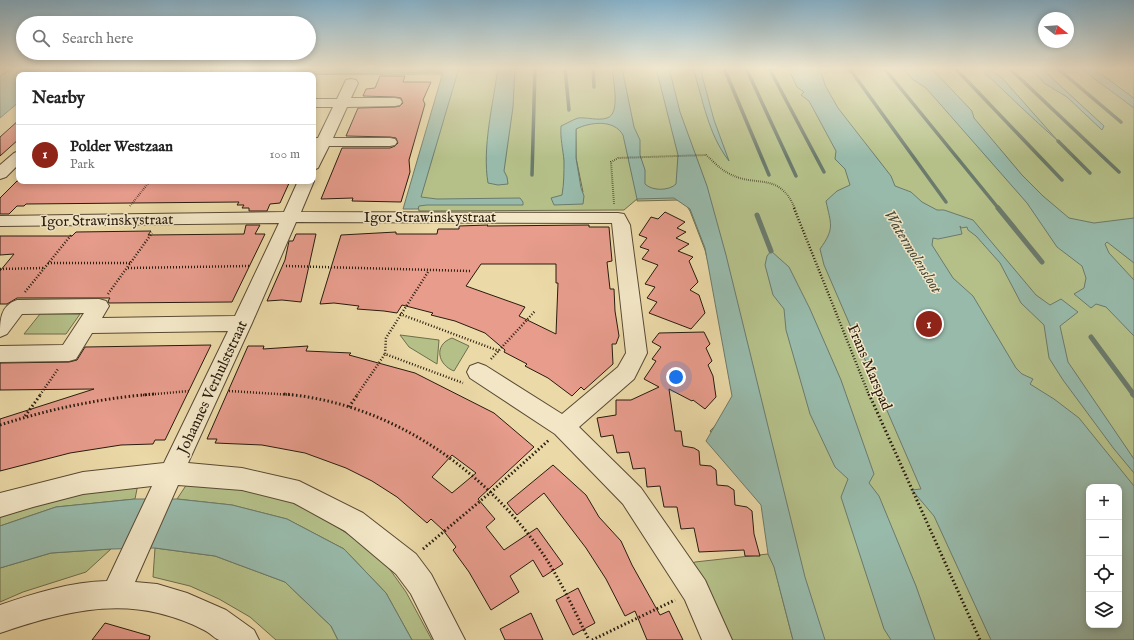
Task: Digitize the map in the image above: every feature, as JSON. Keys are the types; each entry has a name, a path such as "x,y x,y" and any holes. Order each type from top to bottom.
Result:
{"street":[{"path":"343,98 318,142 390,142"},
{"path":"316,103 395,102"},
{"path":"0,174 16,159"},
{"name":"Johannes Verhulststraat","path":"116,594 291,218 305,184"},
{"path":"563,427 626,373 637,353 620,220 615,217"},
{"name":"Igor Strawinskystraat","path":"0,221 615,217"},
{"path":"0,328 17,307 99,306"},
{"path":"0,354 69,353 99,306"},
{"path":"87,326 242,323"},
{"path":"478,372 563,427 632,496 695,590 717,640"},
{"path":"0,505 33,495 83,483 242,479 299,493 354,522 406,564 421,584 450,640"},
{"path":"0,619 57,602 116,594 138,595 179,603 210,617 244,640"}],"path":[{"name":"Frans Marspad","path":"615,217 611,162 618,158 706,155 727,173 743,179 772,183 784,190 791,200 861,376 980,640"},
{"path":"120,220 148,184"},
{"path":"99,306 132,263 161,219"},
{"path":"17,307 16,303 83,221"},
{"path":"48,263 132,263"},
{"path":"128,268 268,266 370,267 428,272 470,271"},
{"path":"0,269 44,268"},
{"path":"350,407 385,354 386,338 428,272"},
{"path":"385,354 463,384 478,372 499,351 535,311"},
{"path":"400,314 499,351"},
{"path":"25,417 69,353"},
{"path":"0,425 69,405 147,393 210,391 266,392 311,397 350,407 397,425 426,440 464,468 491,492 536,544 591,640 695,590"},
{"path":"406,564 491,492 563,427"}],"green space":[{"path":"437,98 1134,98 1134,640 796,640 770,507 710,431 742,398 705,250 690,211 686,205 678,200 637,201 637,199 624,210 419,211 418,206 407,204","holes":["585,124 576,129 576,158 583,192 576,188 573,129"]},
{"path":"40,314 80,314 66,334 24,334"},
{"path":"400,335 439,340 437,364 409,347"},
{"path":"452,338 469,346 454,371 444,364 440,355 442,345"},
{"path":"138,484 135,499 56,507 0,526 0,512 57,495"},
{"path":"187,484 255,491 293,501 328,521 357,540 386,564 406,592 432,640 412,640 386,593 344,549 287,519 232,505 177,499"},
{"path":"155,548 215,556 285,582 331,626 338,640 276,640 250,617 219,599 190,586 153,577"},
{"path":"111,549 86,572 23,592 0,602 0,568 51,553"},
{"path":"768,554 774,566 793,640 730,640 688,566 695,562"}],"water":[{"path":"0,98 16,98 16,105 0,118"},
{"path":"435,98 450,98 421,197 437,199 520,198 523,205 427,205 419,206 418,209 403,209"},
{"path":"493,98 513,98 504,171 508,184 498,185 488,183 486,155"},
{"path":"615,98 628,98 634,127 640,140 640,155 645,170 645,184 656,189 665,189 676,184 678,155 664,98 676,98 680,112 707,186 726,255 805,577 825,640 793,640 774,567 768,554 761,505 706,441 732,396 705,248 690,209 674,198 637,199 623,135 614,126 601,123 576,129 576,158 581,188 584,196 583,204 554,205 551,198 562,195 563,191 564,161 561,126 578,118 607,118 614,110"},
{"path":"701,98 708,98 714,120 729,161 716,140"},
{"name":"Watermolensloot","path":"805,98 832,98 838,108 891,176 895,186 911,192 922,202 937,210 944,210 973,220 1036,295 1050,305 1061,299 1078,312 1060,326 1068,362 1134,459 1134,473 1114,449 1063,380 1049,358 1044,325 1021,303 1000,263 976,236 968,230 967,227 961,228 960,226 962,234 938,239 933,238 932,245 953,278 973,296 1016,368 1022,374 1033,379 1030,384 1054,399 1079,418 1134,486 1134,640 991,640 934,516 912,490 921,489 824,265 820,249 830,231 830,221 826,201 837,191 850,185 845,169 835,159 836,151 809,101"},
{"path":"935,98 959,98 972,111 974,118 1022,175 1043,196 1069,218 1094,223 1134,218 1134,263 1107,242 1105,244 1109,253 1134,280 1134,336 1106,307 1096,304 1091,308 1074,294 1084,288 1086,278 1082,266 1057,247 1027,203"},
{"path":"1012,98 1020,98 1058,141"},
{"path":"1068,98 1073,98 1104,126 1102,130"},
{"path":"1120,98 1133,98 1134,108"},
{"path":"771,251 789,267 810,309 841,380 874,474 869,483 879,496 916,586 935,640 891,640 884,629 841,497 848,479 835,467 810,414 786,330 784,309 773,295 765,265 767,256"},
{"path":"135,499 177,499 232,505 287,519 344,549 386,593 412,640 338,640 331,626 285,582 215,556 155,548 111,549 51,553 0,568 0,526 56,507"}],"building":[{"path":"401,98 424,98 423,100 425,104 409,160 410,172 401,202 352,201 353,198 321,199 342,148 390,148 398,143 396,138 390,137 346,136 358,108 400,106 403,103"},
{"path":"16,123 16,142 0,156 0,137"},
{"path":"16,182 16,184 289,184 280,203 270,204 267,211 249,211 249,208 242,208 244,205 237,205 239,202 26,204 24,206 17,206 9,214 0,214 0,198"},
{"path":"665,212 685,222 677,228 686,232 676,238 689,244 678,251 693,257 689,261 698,282 690,290 699,295 705,313 691,329 649,313 657,302 647,298 655,287 645,284 658,265 642,259 649,250 640,247 647,238 639,235 651,217 658,219"},
{"path":"246,225 260,225 255,234 265,234 232,302 109,303 108,301 110,298 17,298 7,304 0,304 0,271 14,254 0,255 0,236 72,236 76,232 151,231 148,235 244,234"},
{"path":"589,225 589,227 609,227 612,261 607,262 610,289 614,289 615,311 619,336 616,344 612,344 613,364 584,390 581,387 572,396 548,378 525,366 527,364 504,352 505,350 485,333 455,321 431,315 433,313 402,305 397,313 357,309 359,306 334,303 320,304 341,235 396,232 396,234 437,234 438,229 459,229 459,226","holes":["481,264 556,264 556,283 558,283 556,334 519,316 525,307 466,286"]},
{"path":"296,234 316,234 301,302 282,300 267,301 285,260 289,241 293,241"},
{"path":"704,332 710,344 706,348 712,361 708,365 713,376 716,397 705,409 693,400 692,401 669,389 675,431 681,431 683,446 694,448 699,451 700,465 711,466 716,470 717,485 728,486 734,490 735,505 747,507 752,511 754,534 760,556 745,556 744,550 699,552 694,528 681,529 677,507 664,507 660,486 647,487 645,468 633,469 629,452 617,453 613,435 601,437 597,418 616,415 616,400 631,400 659,387 644,379 656,361 652,359 661,347 652,342 659,333"},
{"path":"211,345 165,440 155,440 153,444 121,445 70,453 0,471 0,419 94,389 0,390 0,363 69,362 77,360 85,347"},
{"path":"248,346 264,346 263,349 308,346 306,351 351,353 349,355 415,373 494,413 534,447 478,499 495,519 486,527 504,550 537,528 563,564 543,577 533,560 510,576 519,592 491,610 469,572 453,550 456,547 443,530 431,519 427,523 397,497 372,481 346,468 305,453 262,445 215,443 217,439 207,439","holes":["452,455 476,473 452,493 432,477"]},
{"path":"553,465 586,495 599,517 621,541 632,565 660,615 669,611 683,640 647,640 635,611 625,616 606,579 586,548 544,493 517,515 507,503"},
{"path":"578,588 595,623 573,635 556,600"},
{"path":"531,613 543,640 505,640 500,629"},
{"path":"105,623 150,636 149,640 92,640"}],"waterway":[{"path":"532,175 534,98"},
{"path":"568,98 569,110"},
{"path":"737,98 769,175"},
{"path":"760,98 796,176"},
{"path":"785,98 824,172"},
{"path":"871,98 946,202"},
{"path":"908,98 999,209"},
{"path":"984,98 1062,180"},
{"path":"1041,98 1119,172"},
{"path":"1092,98 1121,122"},
{"path":"1058,141 1090,173"},
{"path":"998,208 1042,262"},
{"path":"757,215 771,251"},
{"path":"1091,337 1134,395 1133,394"}],"place":[{"name":"Polder Westzaan","path":"929,324"}]}
